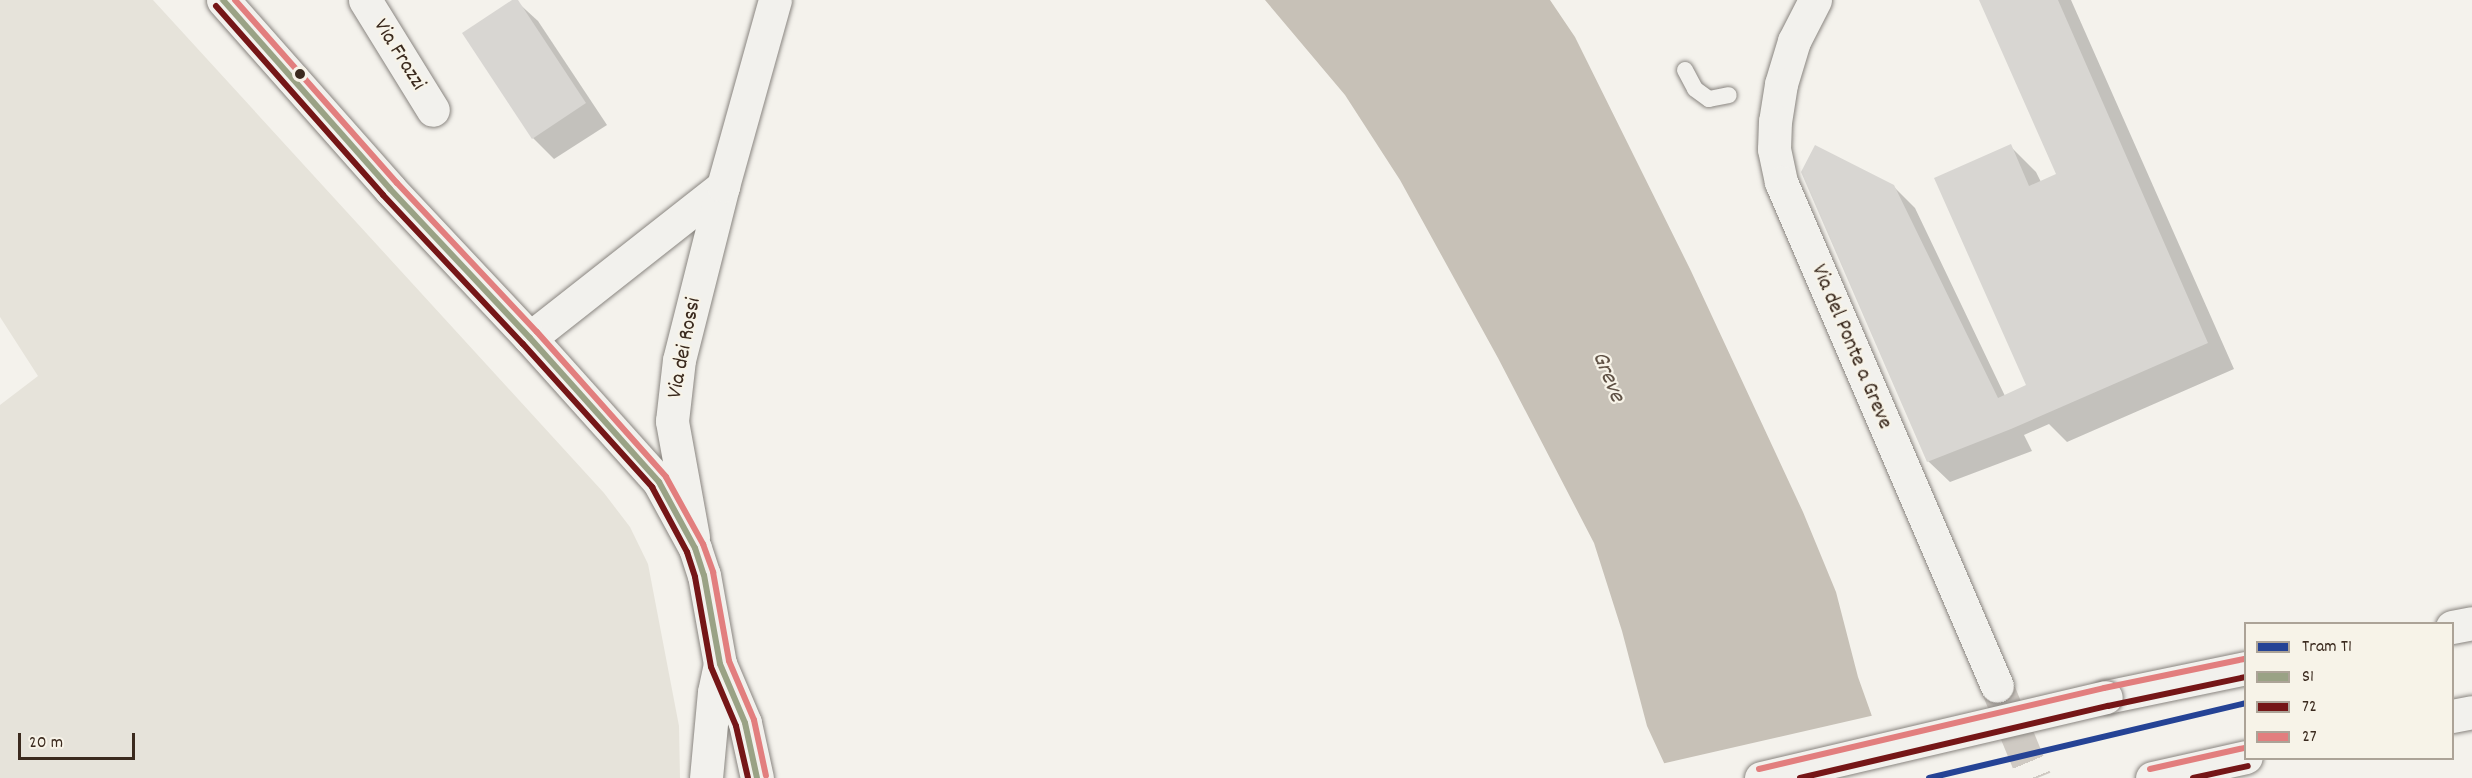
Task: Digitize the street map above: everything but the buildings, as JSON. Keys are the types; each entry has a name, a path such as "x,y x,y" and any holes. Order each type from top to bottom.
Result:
{"main road":[{"path":"223,0 390,189 530,338 659,482 695,548 708,595 720,664 745,723 757,778"},
{"name":"Via Frazzi","path":"365,0 433,110"},
{"name":"Via dei Rossi","path":"695,548 672,421 679,360 723,186 775,0"},
{"name":"Via del Ponte a Greve","path":"1815,0 1794,41 1781,84 1775,121 1774,149 1781,182 1996,686"},
{"path":"530,338 723,186"},
{"path":"2454,627 2472,623"},
{"path":"706,778 714,692 720,664"},
{"path":"1761,778 2106,697 2244,668"},
{"path":"2454,716 2472,712"},
{"path":"2152,778 2244,757"}],"lane":[{"path":"1685,70 1695,89 1709,99 1729,95"}],"shaded area":[{"path":"0,0 153,0 604,493 630,527 648,564 679,726 680,778 0,778 0,405 38,376 0,317"}],"water":[{"name":"Greve","path":"1265,0 1550,0 1575,37 1691,271 1803,512 1836,592 1858,677 1894,778 1671,778 1647,726 1622,631 1594,543 1498,358 1400,180 1345,95"}],"pier":[{"path":"1875,715 1897,778 1668,778 1661,764"}],"tunnel":[{"path":"1997,686 2035,778"}],"tram line":[{"name":"T1","path":"1929,778 2244,703"}],"transit line":[{"name":"S1","path":"223,0 390,189 530,338 659,482 695,548 704,575 720,664 745,723 757,778"},
{"name":"27","path":"235,0 397,183 537,332 666,477 703,544 713,572 729,661 754,720 766,776"},
{"name":"72","path":"216,6 383,195 523,344 652,487 687,552 695,577 711,667 736,726 748,778"},
{"name":"27","path":"1759,769 2104,688 2244,659"},
{"name":"72","path":"1800,778 2108,706 2244,677"},
{"name":"27","path":"2150,769 2244,748"},
{"name":"72","path":"2193,778 2248,766"}]}
